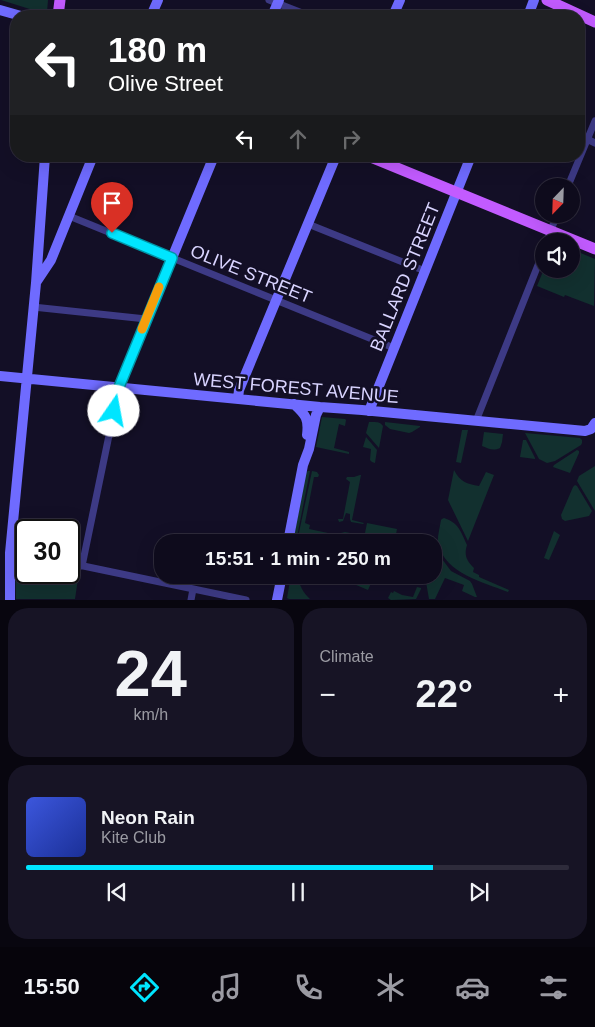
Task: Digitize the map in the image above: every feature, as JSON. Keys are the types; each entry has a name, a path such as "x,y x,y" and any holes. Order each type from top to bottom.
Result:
{"main road":[{"path":"547,0 569,10"},
{"path":"10,600 10,553 36,283 45,162"},
{"path":"36,283 51,260 91,162"},
{"path":"119,387 212,162"},
{"path":"238,399 239,390 334,162"},
{"path":"383,162 457,192 543,233"},
{"name":"BALLARD STREET","path":"369,410 469,162"},
{"path":"580,245 595,249"},
{"name":"WEST FOREST AVENUE","path":"0,376 476,421 592,427"},
{"path":"290,534 304,461 308,422 304,413 294,404"},
{"path":"304,461 309,450 316,414 320,407"},
{"path":"277,600 280,584"}],"street":[{"path":"276,1 296,10"},
{"path":"585,146 595,121"},
{"path":"585,138 595,143"},
{"path":"571,178 578,162"},
{"name":"OLIVE STREET","path":"69,216 394,348"},
{"path":"308,224 424,271"},
{"path":"476,421 535,273"},
{"path":"33,307 146,319"},
{"path":"119,387 82,566 246,600"},
{"path":"10,553 15,554"},
{"path":"191,600 193,589"}],"green space":[{"path":"1,0 48,0 47,10 33,10"},
{"path":"580,253 595,259 594,306 537,286 540,278 580,278"},
{"path":"322,417 346,420 345,426 339,424 334,448 349,452 349,454 316,447"},
{"path":"369,422 379,423 383,426 379,448 366,433"},
{"path":"385,422 420,427 409,433 390,429 385,425"},
{"path":"462,430 468,430 461,463 456,462"},
{"path":"484,432 503,434 500,448 491,449 482,446"},
{"path":"525,433 580,438 582,443 555,461 547,463 539,459"},
{"path":"366,437 377,450 375,463 370,460 371,449 363,447"},
{"path":"523,440 526,440 535,459 520,457"},
{"path":"577,450 579,453 570,473 553,467 554,465"},
{"path":"595,466 595,511 577,481 579,476"},
{"path":"454,470 464,482 479,486 486,472 494,475 468,541 448,500"},
{"path":"310,471 298,534 294,534 306,472"},
{"path":"312,471 317,472 319,475 314,477 305,523 310,525 309,529 328,533 299,534"},
{"path":"361,475 352,520 364,523 351,522 350,514 346,513 343,521 339,522 338,519 343,519 350,482 346,479 347,477"},
{"path":"575,485 592,511 589,516 565,521 561,515"},
{"path":"444,518 453,522 461,532 467,545 466,557 474,568 473,572 479,575 479,577 509,590 508,592 467,576 449,563 442,554 442,534 438,534 441,520"},
{"path":"367,523 397,529 396,534 365,533"},
{"path":"554,531 560,535 549,560 544,558"},
{"path":"345,532 355,534 341,534"},
{"path":"442,559 451,571 470,581 477,597 462,591 464,585 445,578 435,599 429,599 426,584 442,584"},
{"path":"16,584 77,584 75,599 16,599"},
{"path":"289,584 300,584 310,599 289,599 287,598"},
{"path":"354,584 371,584 368,590"},
{"path":"417,587 421,589 416,599 391,600 388,598 391,592 393,593 394,591 413,597"}],"slow traffic":[{"path":"142,329 159,287"}],"route":[{"path":"112,233 172,258 119,387 114,411"}]}
